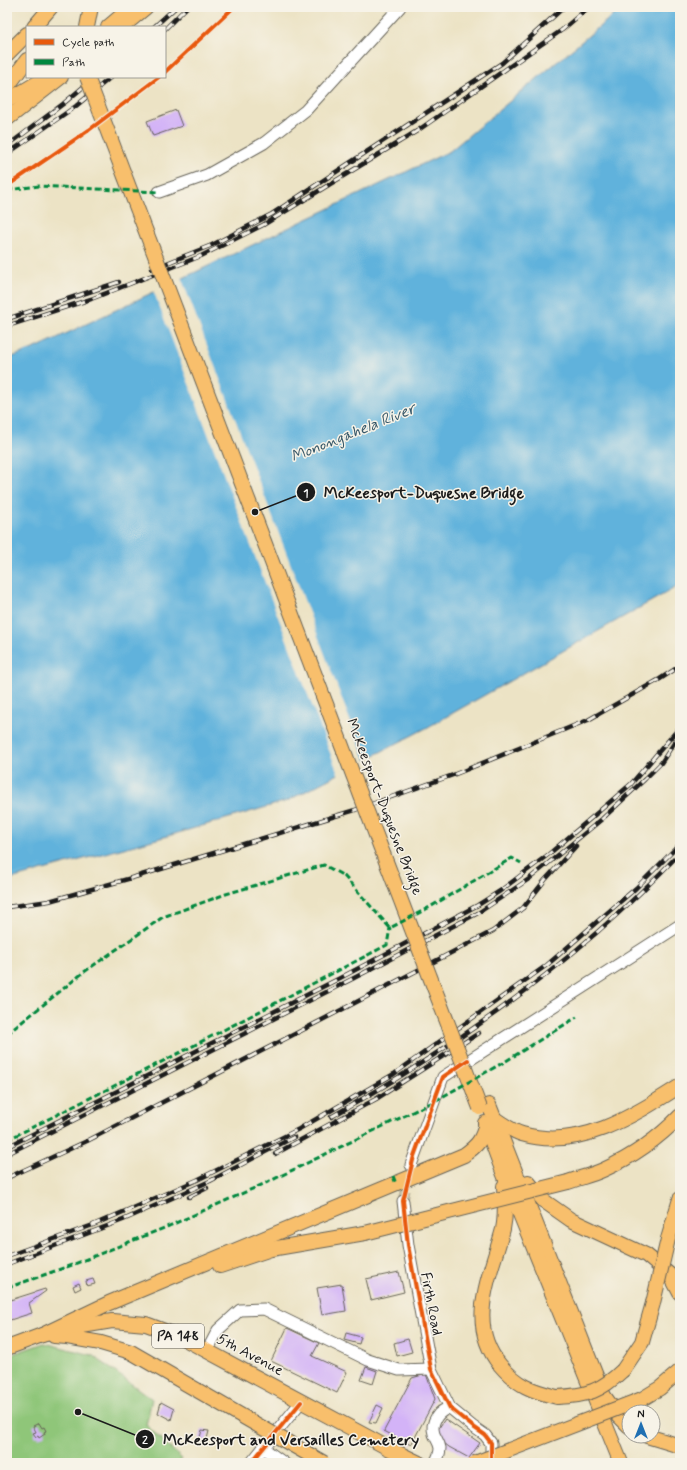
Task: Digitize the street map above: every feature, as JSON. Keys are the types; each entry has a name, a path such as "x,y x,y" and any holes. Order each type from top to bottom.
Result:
{"main road":[{"path":"35,26 51,7"},
{"path":"78,26 81,7"},
{"path":"87,26 91,7"},
{"path":"109,26 131,7"},
{"path":"123,26 146,7"},
{"path":"7,54 26,35"},
{"path":"11,82 26,61"},
{"path":"7,101 45,78"},
{"path":"7,119 60,78"},
{"name":"McKeesport-Duquesne Bridge","path":"87,78 485,1106"},
{"name":"McKeesport-Duquesne Bridge","path":"97,78 490,1121"},
{"path":"490,1121 520,1133 540,1138 564,1138 597,1131 637,1114 680,1086"},
{"path":"109,1303 271,1249 365,1233 568,1182 602,1171 632,1156 664,1133 680,1116"},
{"path":"490,1121 513,1162 604,1396 616,1414 621,1419"},
{"path":"490,1121 503,1172 620,1463"},
{"path":"42,1335 109,1303 464,1155 476,1146 490,1121"},
{"path":"513,1162 544,1201 571,1220 646,1255 671,1276 680,1293"},
{"path":"503,1172 505,1208 503,1228 486,1287 482,1312 482,1329 493,1356 506,1373 520,1384 534,1392 558,1397 574,1397 594,1392 609,1383 623,1370 642,1342 668,1239 680,1199"},
{"name":"5th Avenue","path":"7,1348 42,1335 76,1327 112,1321 146,1324 181,1337 301,1402 419,1463"},
{"path":"42,1335 67,1337 101,1343 131,1352 324,1463"},
{"path":"476,1463 642,1399 660,1388 676,1374 680,1360"},
{"path":"661,1440 680,1446"}],"street":[{"path":"159,192 206,175 264,142 306,110 400,7"},
{"path":"411,1165 443,1076 680,925"},
{"name":"Firth Road","path":"403,1201 408,1245 431,1369 450,1408"},
{"path":"207,1351 218,1330 240,1310 264,1309 368,1360 399,1370 431,1369"},
{"path":"250,1463 301,1402"},
{"path":"435,1463 440,1447 434,1434 433,1424 438,1414 442,1410 450,1408 485,1435 491,1443 491,1463"},
{"path":"263,1448 284,1463"}],"green space":[{"path":"44,1343 92,1355 152,1399 146,1425 182,1459 179,1463 7,1463 7,1356"}],"water":[{"name":"Monongahela River","path":"623,7 680,7 680,585 428,727 287,801 171,835 7,880 7,359 38,347 450,151"}],"pier":[{"path":"181,277 366,762 339,776 153,290"}],"building":[{"path":"176,110 182,126 153,136 147,121"},
{"path":"399,1272 404,1292 371,1300 366,1279"},
{"path":"93,1279 95,1284 87,1286 86,1281"},
{"path":"79,1283 81,1288 75,1291 73,1286"},
{"path":"342,1284 346,1311 322,1315 317,1288"},
{"path":"45,1289 46,1291 29,1303 32,1313 7,1321 7,1301"},
{"path":"287,1328 319,1343 312,1356 347,1372 337,1393 271,1361"},
{"path":"346,1333 361,1337 359,1344 344,1340"},
{"path":"408,1339 412,1352 397,1356 394,1343"},
{"path":"366,1367 377,1371 373,1384 361,1380"},
{"path":"426,1374 435,1399 411,1445 384,1431 412,1378"},
{"path":"161,1402 174,1409 171,1420 158,1413"},
{"path":"377,1405 383,1408 376,1423 369,1422"},
{"path":"445,1419 480,1443 469,1458 449,1447 434,1435"},
{"path":"39,1423 46,1431 44,1432 45,1434 39,1438 33,1433 36,1432 33,1426"},
{"path":"202,1430 209,1431 206,1443 199,1441"}],"tunnel":[{"path":"403,1201 409,1172"}],"railway":[{"path":"155,26 176,7"},
{"path":"166,28 187,7"},
{"path":"152,269 212,245 272,214 502,63 564,7"},
{"path":"7,326 91,299 201,256 263,225 417,131 562,30 589,7"},
{"path":"7,146 63,104 94,78"},
{"path":"7,154 76,106 110,78"},
{"path":"7,319 119,282"},
{"path":"7,907 49,901 135,877 355,810 453,775 588,720 680,666"},
{"path":"7,1147 340,978 478,905 500,891 549,854 631,784 680,727"},
{"path":"7,1154 354,978 478,913 529,879 602,819 661,763 680,734"},
{"path":"7,1256 93,1225 197,1180 299,1129 394,1074 547,965 636,888 680,844"},
{"path":"7,1178 87,1141 493,931 523,908 545,880 576,846"},
{"path":"331,1117 425,1061 515,998 601,929 680,853"},
{"path":"275,1154 376,1099 479,1033"},
{"path":"7,1264 123,1220 210,1181 294,1137"},
{"path":"189,1197 207,1188"}],"marked path":[{"path":"7,190 39,186 159,192"},
{"path":"7,1034 84,972 163,917 226,894 324,865 344,876 390,928 430,907 512,858 521,863"},
{"path":"7,1140 189,1048 387,945 390,928"},
{"path":"7,1288 72,1265 169,1226 268,1182 433,1102 506,1061 577,1017"},
{"path":"393,1176 396,1184"}],"cycle path":[{"path":"166,71 234,7"},
{"path":"7,186 89,130 158,78"},
{"path":"468,1060 443,1077 414,1156 403,1201 408,1245 431,1369 450,1408 485,1435 491,1443 491,1463"},
{"path":"251,1463 301,1402"}],"place":[{"name":"McKeesport-Duquesne Bridge","path":"255,512"},
{"name":"McKeesport and Versailles Cemetery","path":"78,1412"}]}
